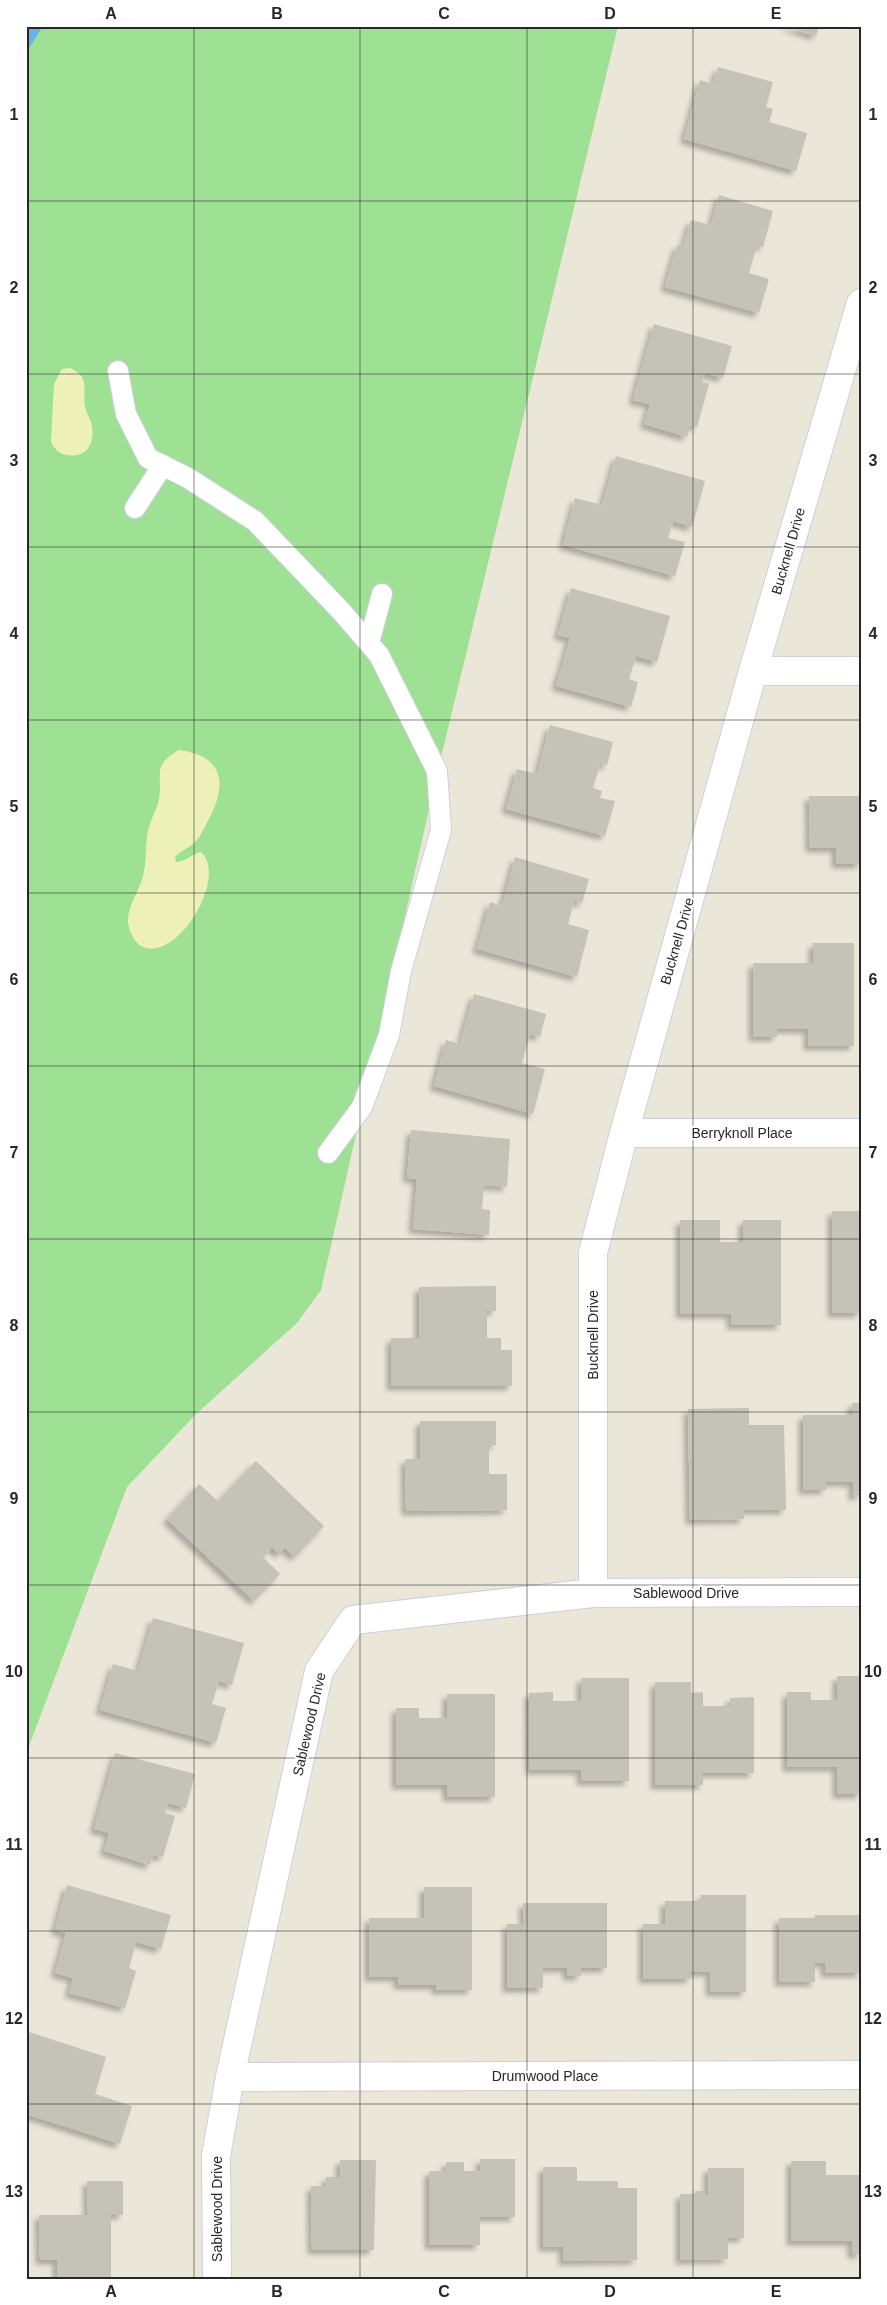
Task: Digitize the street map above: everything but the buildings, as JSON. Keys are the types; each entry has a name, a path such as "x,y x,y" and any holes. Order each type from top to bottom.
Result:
{"street":[{"name":"Bucknell Drive","path":"593,1594 593,1254 624,1132 753,671 861,303"},
{"path":"753,671 861,671"},
{"name":"Berryknoll Place","path":"624,1132 861,1132"},
{"name":"Sablewood Drive","path":"217,2279 216,2156 230,2076 319,1670 353,1620 593,1594 861,1592"},
{"name":"Drumwood Place","path":"230,2076 861,2076"}],"lane":[{"path":"118,371 126,414 148,458 188,478 255,521 369,643 379,655 437,772 441,830 400,971 389,1036 362,1107 328,1152"},
{"path":"134,508 163,465"},
{"path":"369,643 382,594"}],"green space":[{"path":"26,26 618,26 436,778 321,1290 297,1323 196,1414 127,1487 26,1754"}],"sand":[{"path":"70,368 77,372 83,380 85,407 92,428 91,441 86,451 75,455 60,453 51,442 54,384 62,369"},
{"path":"179,750 205,758 217,772 219,792 210,817 196,841 175,857 176,862 179,862 201,852 208,864 208,880 204,898 195,916 183,931 169,943 155,948 141,946 132,936 128,917 143,876 148,831 159,799 161,766"}],"water":[{"path":"26,26 43,26 26,53"}]}
